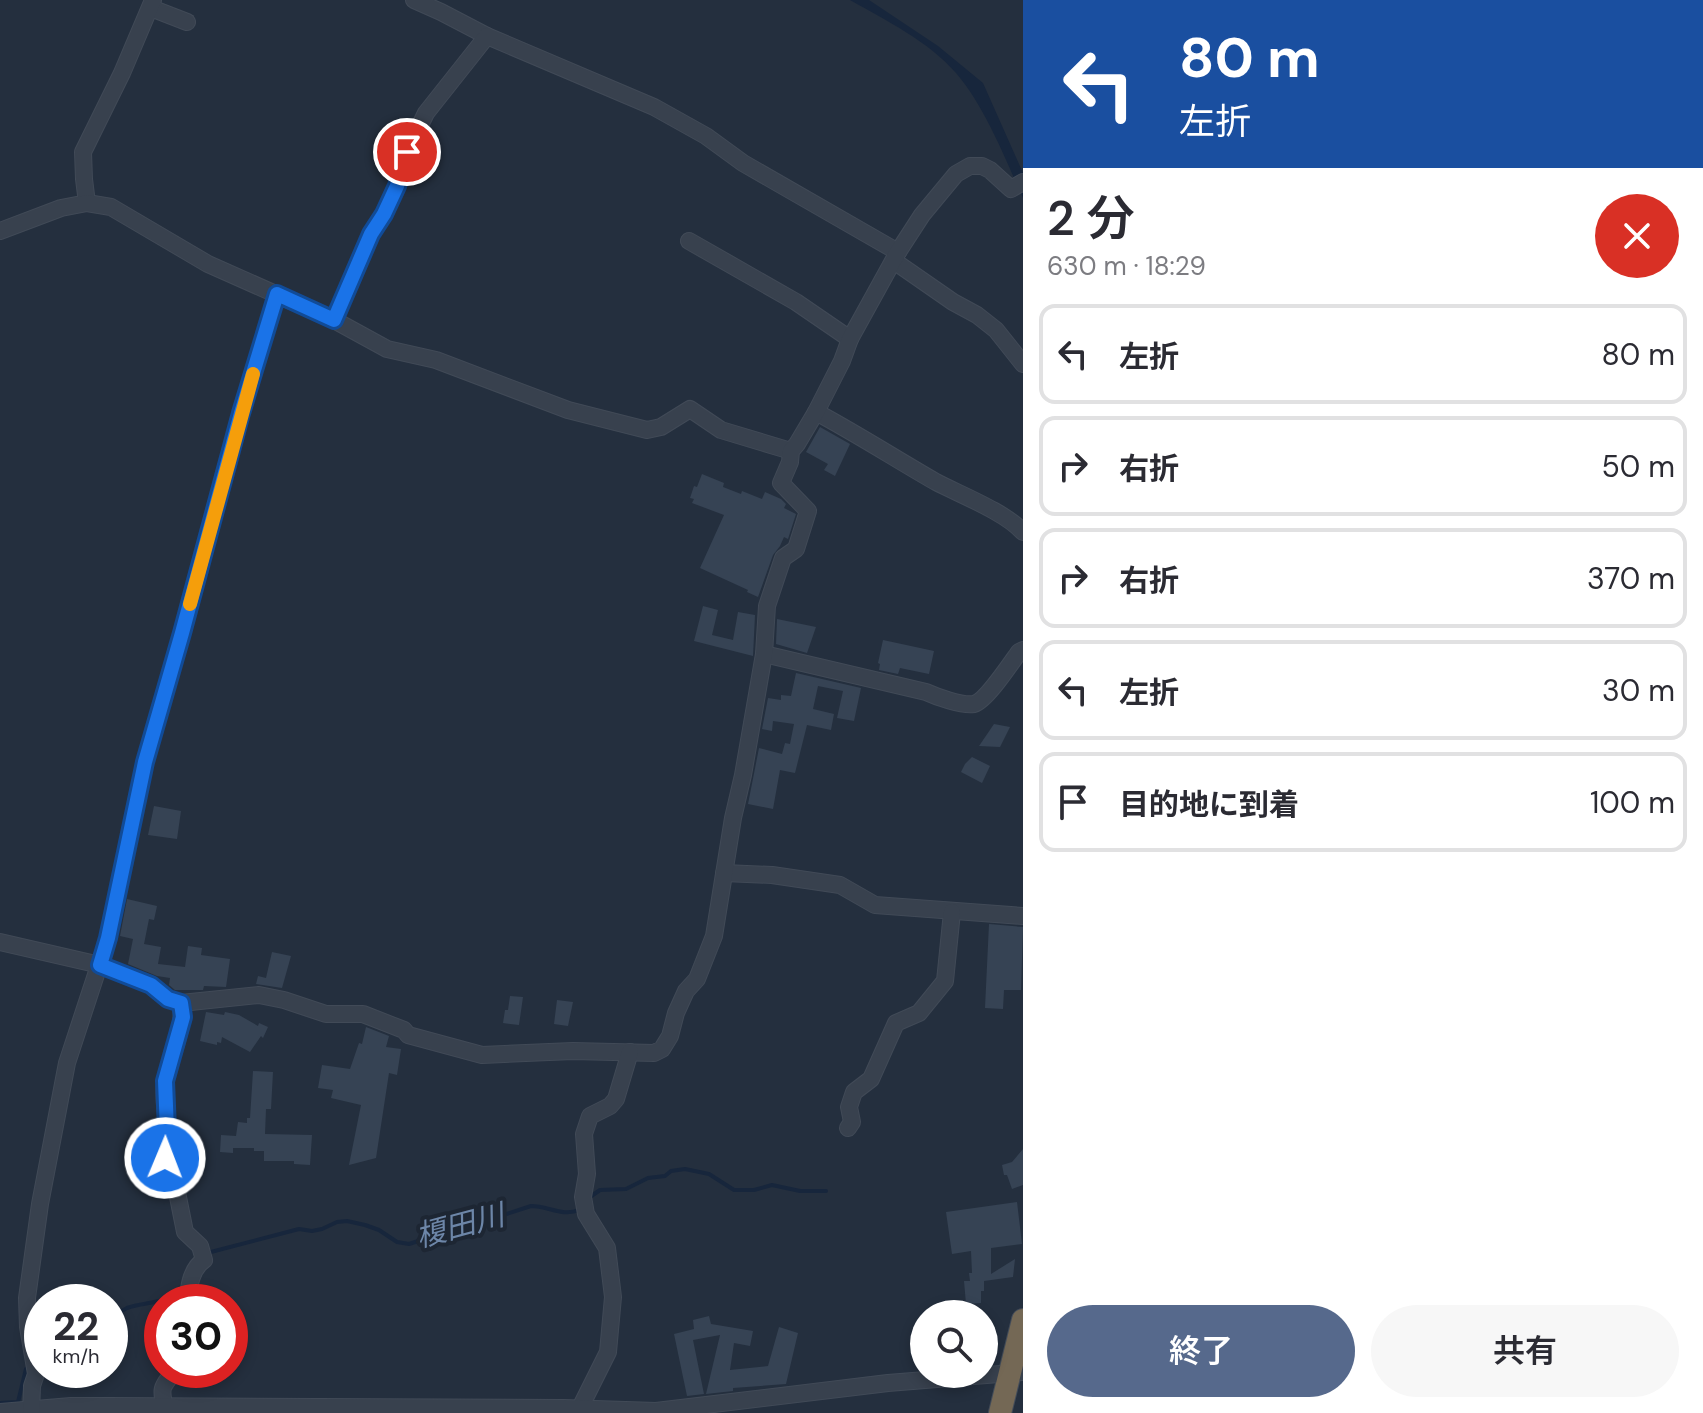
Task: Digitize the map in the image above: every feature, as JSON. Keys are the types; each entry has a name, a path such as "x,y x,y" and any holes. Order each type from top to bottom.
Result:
{"highway":[{"path":"1000,1413 1016,1372 1023,1320"}],"street":[{"path":"414,0 487,36 654,107 706,136 743,163 896,256 953,302 996,330 1023,364"},
{"path":"87,203 83,152 152,4 187,22"},
{"path":"334,320 371,234 397,186 407,152 426,113 487,36"},
{"path":"0,942 100,965 151,985 168,999 181,1003 259,995 326,1014 363,1014 404,1030 408,1035 482,1055 654,1053 662,1049 670,1036 686,991 697,979 714,936 764,654 767,606 783,558 796,549 808,511 781,483 791,451 816,412 850,339 896,256 922,215 956,174 970,166 982,166 1017,186"},
{"path":"0,231 61,208 87,203 111,207 208,264 334,320 387,349 436,360 591,417 647,430 661,427 690,409 721,430 791,451"},
{"path":"689,241 796,302 850,339"},
{"path":"31,1411 36,1374 28,1327 27,1298 35,1234 67,1063 108,938 145,762 277,294"},
{"path":"816,412 1018,526 1023,532"},
{"path":"764,654 926,692 944,700 975,704 1023,650"},
{"path":"724,873 772,875 840,885 875,905 1023,916"},
{"path":"848,1128 852,1122 849,1107 854,1092 871,1079 896,1023 919,1013 945,981 952,912"},
{"path":"181,1003 183,1017 165,1081 167,1130 164,1152 165,1158 176,1167 174,1177 185,1232 200,1246 203,1254 204,1260 196,1266 190,1284"},
{"path":"569,1410 608,1352 613,1297 607,1248 586,1214 584,1204 587,1174 584,1134 590,1116 610,1106 616,1099 630,1052"},
{"path":"0,1412 71,1406 199,1410 656,1411 888,1383 1016,1372"},
{"path":"162,1388 170,1409"}],"water":[{"path":"850,0 869,0 938,46 983,83 1023,173 1023,198 985,117 956,73 920,41"}],"building":[{"path":"820,427 850,444 835,476 824,470 828,464 806,452"},
{"path":"702,474 741,494 742,491 762,499 765,492 781,499 786,504 784,508 796,514 788,539 784,537 773,555 758,597 700,568 724,515 692,503 694,499 690,498 694,486 697,487"},
{"path":"703,606 718,610 712,635 733,640 738,612 755,615 753,656 694,641"},
{"path":"777,619 816,627 807,653 776,644"},
{"path":"883,640 934,651 929,674 900,668 898,674 879,670"},
{"path":"796,673 861,688 854,721 837,718 843,691 818,686 813,709 834,714 831,730 807,725 795,773 780,770 773,809 748,804 759,748 782,754 785,743 790,744 794,724 773,721 772,731 762,729 768,698 781,700 781,695 791,696"},
{"path":"994,724 1010,727 1000,747 979,746"},
{"path":"972,757 990,766 982,783 961,772"},
{"path":"154,806 181,811 177,839 148,835"},
{"path":"127,899 157,906 154,920 149,919 144,944 161,947 158,964 185,967 188,946 202,948 201,955 230,959 226,987 175,990 169,985 170,978 128,964 133,939 120,936"},
{"path":"989,924 1023,927 1021,990 1004,990 1003,1009 985,1008"},
{"path":"272,952 291,956 282,988 256,984 258,976 266,978"},
{"path":"510,996 523,997 519,1025 503,1023"},
{"path":"557,1000 573,1002 568,1026 554,1024"},
{"path":"206,1012 239,1015 258,1026 259,1023 268,1027 250,1052 222,1037 217,1045 200,1041"},
{"path":"366,1027 389,1036 386,1047 401,1049 397,1075 389,1073 376,1158 349,1165 361,1105 331,1098 333,1090 318,1088 322,1065 350,1069"},
{"path":"253,1071 273,1072 271,1109 266,1109 265,1134 312,1135 310,1165 294,1164 294,1161 264,1161 264,1151 254,1151 254,1148 233,1148 233,1153 220,1152 221,1135 236,1136 238,1122 247,1123 247,1118 250,1118"},
{"path":"1023,1149 1023,1185 1012,1189 1002,1165 1012,1162"},
{"path":"1017,1202 1022,1244 991,1248 991,1274 1015,1259 1013,1277 984,1281 981,1300 966,1300 964,1281 970,1281 969,1273 972,1273 971,1251 952,1254 946,1212"},
{"path":"709,1316 711,1324 753,1331 750,1346 734,1343 730,1370 768,1366 779,1327 798,1333 786,1384 733,1388 733,1391 706,1394 720,1335 693,1340 704,1394 687,1396 674,1334 694,1329 693,1320"}],"waterway":[{"name":"榎田川","path":"590,1197 600,1190 626,1189 648,1178 685,1169 709,1174 734,1190 754,1190 772,1185 800,1191 826,1191"},
{"name":"榎田川","path":"207,1253 299,1229 322,1229 337,1222 365,1225 397,1242 409,1244 443,1233 460,1222 488,1220 531,1206 561,1212 579,1210"},
{"name":"榎田川","path":"128,1308 144,1305"},
{"name":"榎田川","path":"0,1403 18,1402 24,1377"}],"slow traffic":[{"path":"190,604 253,374"}],"route":[{"path":"165,1158 165,1081 183,1017 181,1003 168,999 151,985 100,965 145,762 277,294 334,320 371,234 397,186 407,152"}]}
